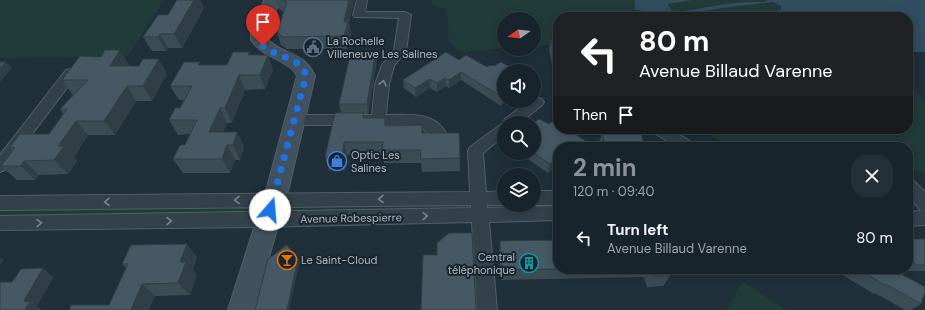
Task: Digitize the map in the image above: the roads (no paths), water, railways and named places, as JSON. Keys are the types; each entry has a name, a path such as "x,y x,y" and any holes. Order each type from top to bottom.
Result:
{"street":[{"path":"241,310 306,83 305,70 299,63 270,52 259,40 259,34 272,0"},
{"path":"362,0 359,15 405,15 400,51 388,65 382,84 378,120"},
{"path":"0,166 71,73"},
{"path":"519,116 529,108"},
{"path":"295,120 421,120 439,133"},
{"path":"487,310 476,151 497,134"},
{"path":"667,134 680,142"},
{"path":"913,181 925,185"},
{"path":"913,190 925,206"},
{"path":"541,198 553,198"},
{"name":"Avenue Robespierre","path":"479,207 497,201"},
{"name":"Avenue Robespierre","path":"0,203 270,210"},
{"name":"Avenue Robespierre","path":"0,223 270,210 479,207 553,213"},
{"path":"913,219 925,218"}],"water":[{"path":"635,0 692,0 668,4 672,11 678,12 635,10"},
{"path":"767,0 925,0 925,52 913,52 913,12 765,12 781,10 781,6 773,2 702,12 678,12 733,3 764,2"}],"place":[{"name":"La Rochelle Villeneuve Les Salines","path":"313,47"},
{"name":"Optic Les Salines","path":"337,161"},
{"name":"Le Saint-Cloud","path":"287,260"},
{"name":"Central téléphonique","path":"529,263"}]}
